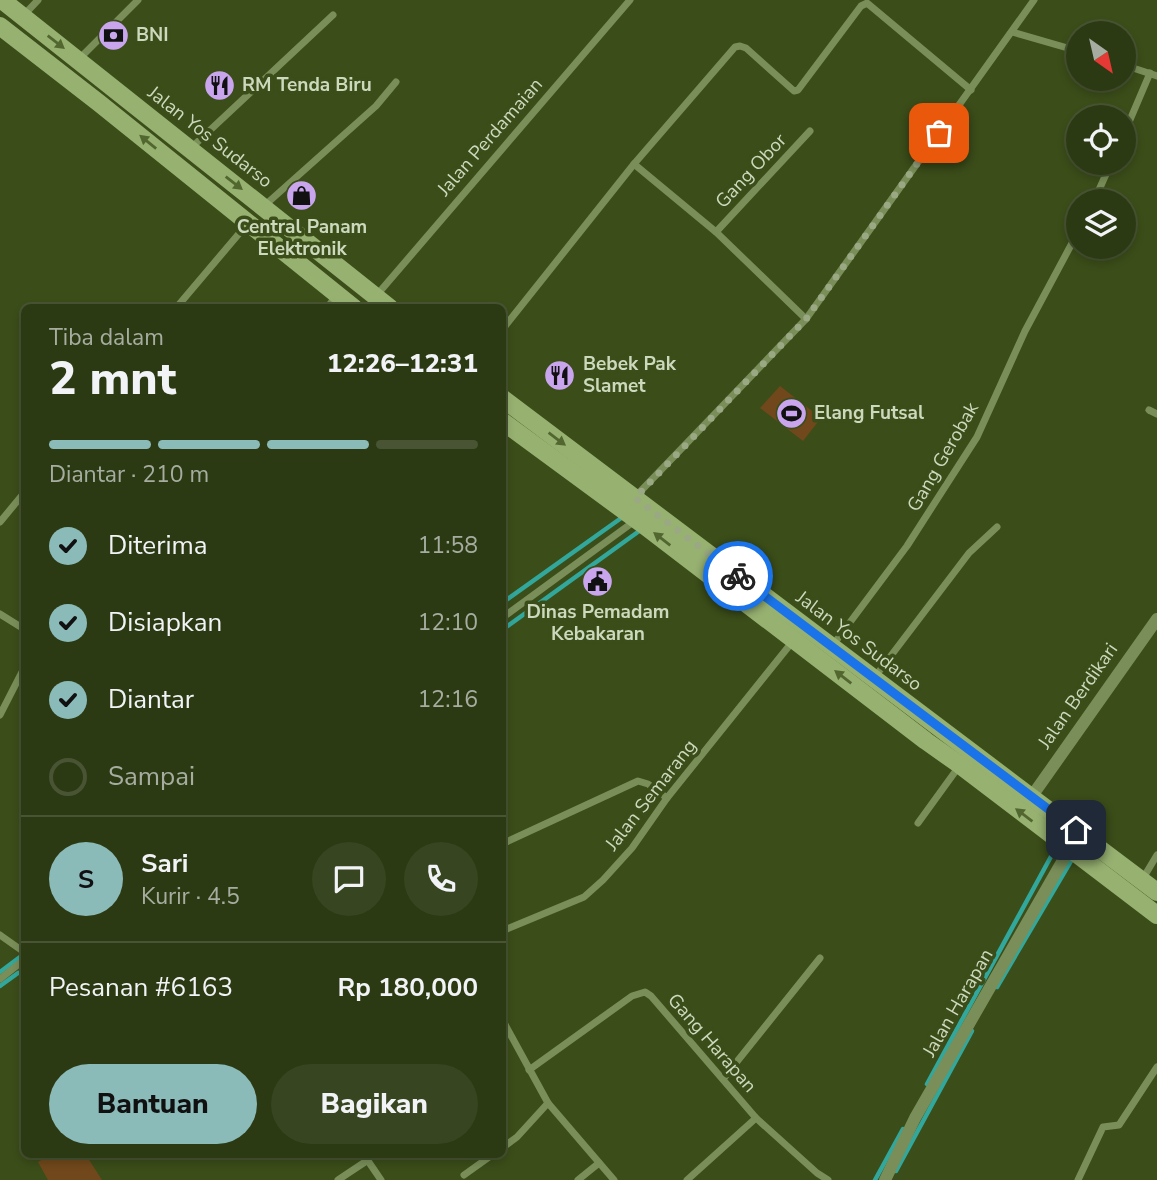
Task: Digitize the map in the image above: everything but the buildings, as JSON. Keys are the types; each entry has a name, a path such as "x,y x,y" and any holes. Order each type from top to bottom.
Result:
{"main road":[{"name":"Jalan Yos Sudarso","path":"2,0 385,304"},
{"path":"0,26 321,281 332,301"},
{"path":"321,281 337,264"},
{"name":"Jalan Yos Sudarso","path":"506,401 1157,892"},
{"name":"Jalan Yos Sudarso","path":"506,424 636,519 1157,915"},
{"path":"926,741 939,727"}],"street":[{"path":"22,16 38,0"},
{"path":"78,60 138,0"},
{"name":"Jalan Perdamaian","path":"375,296 630,0"},
{"path":"635,498 806,319 1034,0"},
{"path":"506,325 634,164 735,47 746,48 793,91 798,90 864,3 867,3 971,90"},
{"path":"191,149 333,15"},
{"path":"1012,32 1066,48"},
{"path":"1136,69 1154,74 1136,110"},
{"path":"264,206 376,106 396,82"},
{"name":"Gang Obor","path":"716,232 810,131"},
{"path":"634,164 716,232 806,319"},
{"path":"179,304 248,222"},
{"name":"Gang Gerobak","path":"832,647 907,546 977,437 1025,331 1066,254"},
{"path":"0,522 21,497"},
{"path":"506,615 636,519"},
{"path":"873,678 969,553 997,527"},
{"path":"0,614 21,627"},
{"name":"Jalan Berdikari","path":"1032,796 1157,619"},
{"name":"Jalan Semarang","path":"506,929 584,897 603,880 632,848 667,798 794,640"},
{"path":"0,715 21,674"},
{"path":"918,823 960,765"},
{"path":"506,843 638,781 648,784 667,798"},
{"name":"Jalan Harapan","path":"885,1180 915,1118 1070,848"},
{"path":"1142,881 1157,855"},
{"path":"0,935 21,950"},
{"path":"723,1079 820,958"},
{"path":"0,979 21,966"},
{"name":"Gang Harapan","path":"529,1070 632,996 645,992 652,996 756,1118 828,1180"},
{"path":"506,1027 548,1103 614,1180"},
{"path":"1078,1180 1103,1128 1119,1125 1157,1067"},
{"path":"506,1145 548,1103"},
{"path":"687,1180 756,1118"},
{"path":"338,1180 366,1158 381,1180"},
{"path":"464,1175 488,1158"},
{"path":"578,1180 598,1163"},
{"path":"810,1180 817,1173"}],"shaded area":[{"name":"Elang Futsal","path":"780,386 821,418 803,441 760,408"},
{"path":"45,1158 88,1158 102,1180 48,1180 38,1162"}],"waterway":[{"path":"506,600 624,516"},
{"path":"506,627 642,529"},
{"path":"927,1084 1054,851"},
{"path":"997,987 1071,861"},
{"path":"0,972 21,956"},
{"path":"0,986 18,973"},
{"path":"896,1171 972,1031"},
{"path":"875,1180 903,1129"}],"way so far":[{"path":"738,576 635,498 806,319 939,133"}],"place":[{"name":"BNI","path":"113,35"},
{"name":"RM Tenda Biru","path":"219,85"},
{"name":"Central Panam Elektronik","path":"302,196"},
{"name":"Bebek Pak Slamet","path":"560,375"},
{"name":"Elang Futsal","path":"791,413"},
{"name":"Dinas Pemadam Kebakaran","path":"598,581"}],"route":[{"path":"738,576 1076,830"}]}
